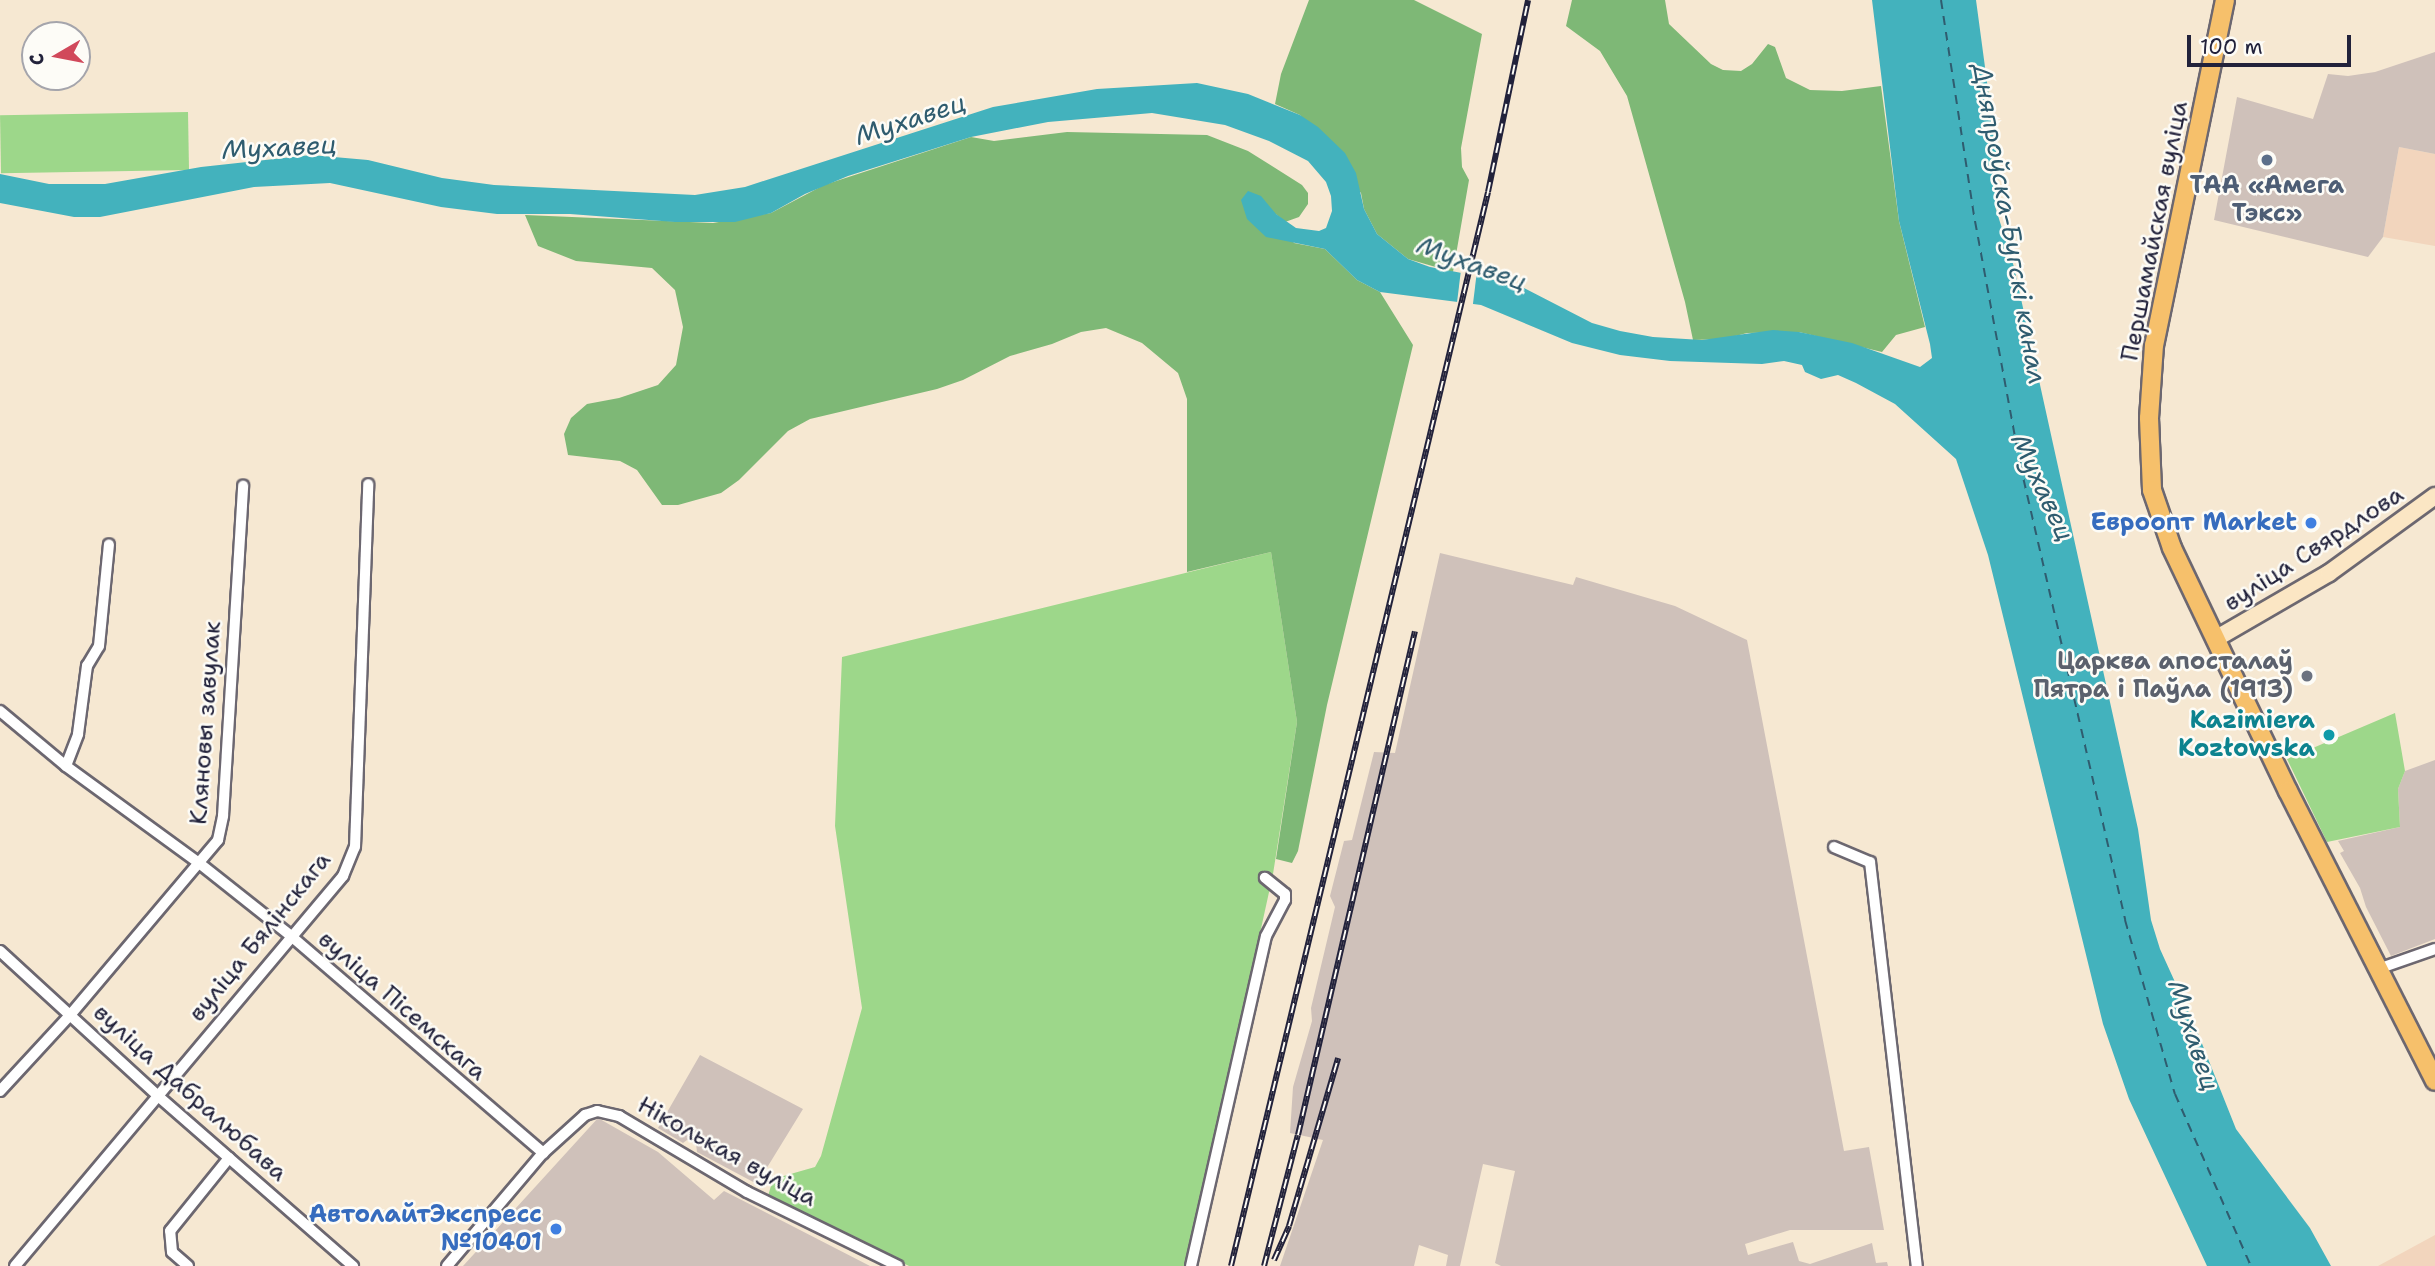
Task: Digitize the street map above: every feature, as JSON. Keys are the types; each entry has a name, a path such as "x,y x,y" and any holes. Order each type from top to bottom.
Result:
{"main road":[{"name":"Першамайская вуліца","path":"2225,0 2154,345 2149,465 2157,507 2172,548 2288,791 2435,1081"},
{"name":"вуліца Свярдлова","path":"2217,638 2329,573 2435,496"}],"street":[{"name":"вуліца Бялінскага","path":"15,1266 343,876 355,847 368,484"},
{"name":"Кляновы завулак","path":"0,1091 71,1014 218,840 222,829 243,486"},
{"path":"66,766 78,734 87,666 99,646 109,544"},
{"name":"вуліца Пісемскага","path":"0,711 66,766 199,863 291,936 543,1153"},
{"path":"1835,848 1870,862 1917,1266"},
{"path":"1191,1266 1266,936 1285,900 1285,894 1265,878"},
{"path":"2378,969 2435,949"},
{"name":"вуліца Дабралюбава","path":"0,951 158,1096 353,1266"},
{"name":"Ніколькая вуліца","path":"447,1266 543,1153 585,1115 606,1112 639,1127 747,1192 898,1266"},
{"path":"188,1266 172,1252 170,1231 229,1158"}],"shaded area":[{"name":"ТАА «Амега Тэкс»","path":"2435,52 2435,154 2399,147 2383,237 2368,257 2214,220 2237,97 2313,119 2328,74 2348,76 2375,72"},
{"path":"2399,147 2435,154 2435,246 2383,237"},
{"path":"1440,553 1573,585 1576,577 1675,606 1747,640 1844,1151 1869,1147 1884,1230 1790,1230 1745,1244 1748,1255 1793,1242 1799,1261 1810,1264 1872,1243 1876,1263 1887,1262 1888,1266 1501,1266 1495,1263 1515,1171 1483,1164 1460,1266 1446,1266 1448,1255 1419,1245 1414,1266 1280,1266 1323,1140 1290,1133 1293,1087 1312,1021 1311,1008 1335,907 1330,896 1344,841 1352,840 1374,752 1395,753"},
{"path":"2435,760 2435,939 2391,956 2366,907 2360,888 2340,853 2344,851 2338,841 2400,827 2398,789 2405,771"},
{"path":"700,1055 803,1109 757,1184 697,1152 696,1144 687,1140 683,1143 658,1128"},
{"path":"598,1118 658,1152 714,1200 724,1191 870,1266 463,1266"},
{"path":"2435,1235 2435,1266 2378,1266"}],"green space":[{"path":"1309,0 1414,0 1482,34 1461,148 1462,167 1469,180 1453,272 1408,259 1377,234 1364,209 1361,193 1300,115 1275,104 1281,74"},
{"path":"1572,0 1665,0 1669,24 1711,64 1723,70 1741,71 1752,64 1768,44 1775,47 1786,78 1810,90 1842,91 1881,86 1899,221 1925,327 1896,335 1882,352 1799,332 1747,333 1724,339 1693,340 1685,302 1627,96 1600,51 1566,26"},
{"path":"188,112 189,170 1,173 0,115"},
{"path":"1067,132 1207,135 1248,151 1302,185 1308,193 1308,204 1299,217 1285,222 1276,214 1294,243 1325,249 1357,280 1380,292 1413,345 1327,705 1298,851 1292,863 1276,859 1297,722 1271,552 1187,572 1187,399 1178,373 1142,343 1106,328 1081,332 1010,356 963,380 937,389 810,419 788,431 739,480 721,493 678,505 662,505 637,470 620,461 568,455 564,434 571,418 587,404 619,398 658,385 676,365 683,327 675,290 652,268 576,261 538,246 525,215 713,223 771,213 824,185 971,137 994,141"},
{"path":"1271,552 1297,722 1273,874 1187,1266 909,1266 768,1196 773,1179 815,1167 821,1156 862,1008 835,826 842,657"},
{"path":"2395,713 2405,771 2398,789 2400,827 2327,842 2287,759"}],"water":[{"name":"Мухавец","path":"1872,0 1976,0 1996,149 1995,206 2014,267 2138,829 2151,920 2160,949 2195,1026 2236,1129 2310,1228 2331,1266 2207,1266 2129,1099 2103,1024 1988,555 1956,459 1895,404 1856,383 1838,375 1821,379 1805,372 1802,365 1784,361 1762,364 1670,361 1620,355 1572,343 1481,305 1380,292 1357,280 1325,249 1266,237 1247,219 1241,200 1248,191 1261,196 1276,214 1296,228 1319,231 1326,228 1332,211 1331,196 1326,182 1308,161 1269,141 1225,125 1152,113 1048,122 971,137 848,176 805,194 771,213 735,222 675,222 570,214 497,214 441,207 330,183 254,187 100,217 74,217 0,203 0,174 49,184 105,184 201,167 311,155 368,160 442,178 494,185 695,195 745,187 993,107 1097,89 1197,83 1248,94 1300,115 1318,127 1345,153 1356,173 1364,209 1377,234 1408,259 1430,267 1522,287 1592,323 1620,331 1653,337 1702,340 1773,330 1799,332 1852,343 1920,367 1932,358 1899,221"}],"pier":[{"path":"1461,270 1477,272 1473,306 1457,304"}],"ferry route":[{"path":"1941,0 1975,221 2020,464 2125,920 2175,1094 2251,1266"}],"railway":[{"path":"1231,1266 1488,192 1528,0"},
{"path":"1264,1266 1298,1135 1415,631"},
{"path":"1274,1260 1289,1226 1338,1058"}],"place":[{"name":"ТАА «Амега Тэкс»","path":"2267,160"},
{"name":"Евроопт Market","path":"2311,523"},
{"name":"Царква апосталаў Пятра і Паўла (1913)","path":"2307,676"},
{"name":"Kazimiera Kozłowska","path":"2329,735"},
{"name":"АвтолайтЭкспресс №10401","path":"556,1229"}],"water label":[{"name":"Дняпроўска-Бугскі канал","path":"2010,224"}]}
